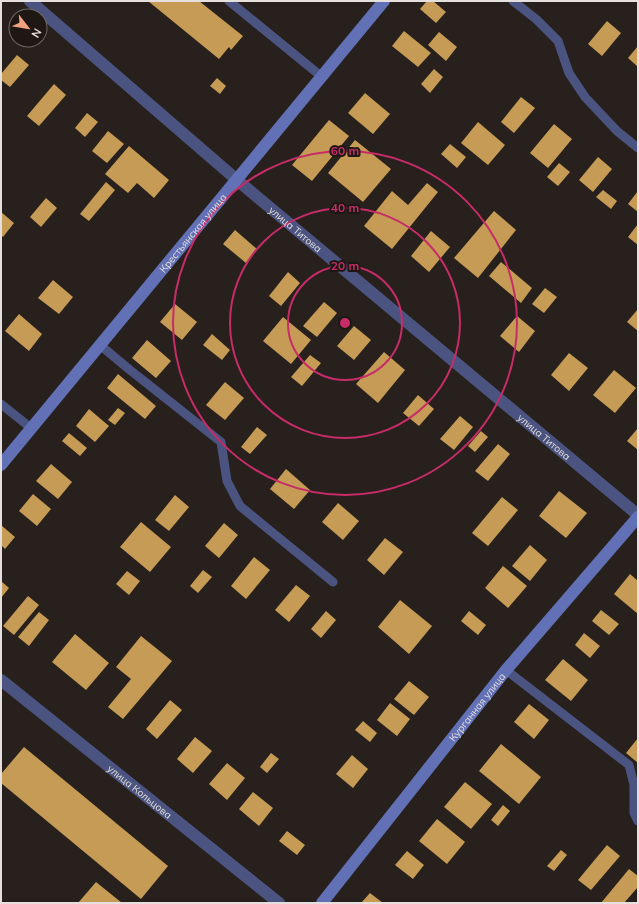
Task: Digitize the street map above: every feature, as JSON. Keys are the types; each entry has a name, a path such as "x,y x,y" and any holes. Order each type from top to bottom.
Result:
{"street":[{"name":"улица Титова","path":"30,1 237,180 638,516"},
{"name":"Крестьянская улица","path":"1,464 384,1"},
{"name":"Курганная улица","path":"322,903 506,670 638,516"},
{"name":"улица Кольцова","path":"1,680 279,903"}],"lane":[{"path":"229,1 322,77"},
{"path":"513,1 536,19 558,41 569,73 585,97 617,131 638,148"},
{"path":"100,345 220,442 227,481 240,506 333,582"},
{"path":"1,404 31,428"},
{"path":"506,670 629,764 634,785 634,813 638,821"}],"building":[{"path":"148,1 199,1 243,36 231,50 229,47 219,59"},
{"path":"427,1 433,1 446,12 436,23 420,9"},
{"path":"607,21 621,33 602,56 588,44"},
{"path":"404,31 431,53 418,67 392,46"},
{"path":"439,32 457,47 446,61 428,45"},
{"path":"638,46 638,67 628,58"},
{"path":"17,55 29,65 10,87 1,80 1,74"},
{"path":"434,69 443,77 430,93 421,84"},
{"path":"217,78 226,86 220,94 210,86"},
{"path":"54,84 66,95 39,126 27,116"},
{"path":"365,93 390,114 373,134 348,113"},
{"path":"521,97 535,108 514,133 501,122"},
{"path":"87,113 98,122 85,137 75,128"},
{"path":"329,120 349,136 312,181 292,165"},
{"path":"478,122 505,145 488,165 461,143"},
{"path":"554,124 572,139 548,168 530,153"},
{"path":"108,131 124,144 107,163 92,151"},
{"path":"355,140 391,169 363,202 328,173"},
{"path":"450,144 466,157 457,168 441,154"},
{"path":"129,146 169,180 154,198 137,183 128,193 105,174"},
{"path":"598,157 612,169 593,192 579,180"},
{"path":"559,163 570,172 558,186 547,177"},
{"path":"106,182 115,190 89,221 80,214"},
{"path":"427,183 438,192 392,249 364,226 392,191 408,205"},
{"path":"603,190 617,201 611,209 596,197"},
{"path":"638,191 638,212 628,204"},
{"path":"46,198 57,208 41,227 30,217"},
{"path":"494,211 516,230 478,278 454,258"},
{"path":"1,212 14,223 3,237 1,235"},
{"path":"638,224 638,245 628,237"},
{"path":"235,230 257,249 246,263 223,244"},
{"path":"431,231 450,247 429,272 411,256"},
{"path":"501,262 532,288 521,303 489,276"},
{"path":"288,272 300,283 281,306 269,296"},
{"path":"53,280 73,297 59,314 38,298"},
{"path":"545,288 557,297 544,313 532,304"},
{"path":"324,302 337,313 317,337 303,326"},
{"path":"175,304 197,322 182,340 160,322"},
{"path":"638,309 638,331 627,322"},
{"path":"19,314 42,334 29,351 5,331"},
{"path":"517,316 535,331 519,352 500,336"},
{"path":"283,317 311,340 291,364 263,341"},
{"path":"354,326 371,340 354,360 337,346"},
{"path":"212,334 230,350 222,360 203,345"},
{"path":"147,340 171,361 156,378 132,358"},
{"path":"384,352 405,370 378,403 356,384"},
{"path":"569,353 588,368 569,391 551,375"},
{"path":"310,355 321,363 302,386 291,377"},
{"path":"614,370 636,388 615,413 593,395"},
{"path":"118,374 156,406 145,419 107,388"},
{"path":"225,382 244,398 225,420 206,405"},
{"path":"418,395 434,409 419,426 403,413"},
{"path":"118,408 125,413 115,425 108,420"},
{"path":"89,409 109,426 95,442 76,426"},
{"path":"460,416 473,427 454,450 440,439"},
{"path":"257,427 267,435 250,454 241,447"},
{"path":"638,428 638,450 627,441"},
{"path":"481,431 488,437 475,452 468,446"},
{"path":"69,433 87,448 80,456 62,441"},
{"path":"498,444 510,454 488,481 475,471"},
{"path":"51,464 72,482 58,499 36,481"},
{"path":"286,469 310,490 294,509 270,489"},
{"path":"559,491 587,513 566,538 539,516"},
{"path":"33,494 51,509 37,526 19,511"},
{"path":"175,495 189,507 169,531 155,520"},
{"path":"502,497 518,510 488,546 472,533"},
{"path":"338,503 359,521 343,540 322,522"},
{"path":"141,522 171,547 150,572 120,547"},
{"path":"224,523 238,535 219,558 205,546"},
{"path":"1,525 15,537 5,549 1,545"},
{"path":"385,538 403,552 384,575 367,560"},
{"path":"530,545 547,560 530,581 512,566"},
{"path":"254,557 270,570 246,599 231,586"},
{"path":"503,566 527,586 508,608 485,588"},
{"path":"203,570 212,577 198,593 190,586"},
{"path":"127,571 140,581 129,595 116,584"},
{"path":"630,574 638,581 638,614 614,594"},
{"path":"1,581 9,588 1,598"},
{"path":"296,585 310,596 289,622 275,610"},
{"path":"28,596 39,605 14,635 3,626"},
{"path":"400,600 432,626 409,654 378,627"},
{"path":"601,610 619,624 609,635 592,621"},
{"path":"326,611 336,620 321,638 311,629"},
{"path":"469,611 486,625 478,635 461,621"},
{"path":"39,612 49,620 29,646 18,637"},
{"path":"584,633 600,646 590,658 575,645"},
{"path":"75,634 109,663 86,690 52,662"},
{"path":"141,636 172,661 123,719 108,707 131,679 116,667"},
{"path":"563,659 588,680 571,701 545,680"},
{"path":"409,681 429,697 414,715 394,699"},
{"path":"170,700 182,710 157,739 146,729"},
{"path":"390,703 410,719 397,736 377,720"},
{"path":"529,704 549,720 534,739 514,722"},
{"path":"363,721 377,733 370,742 355,730"},
{"path":"195,737 212,751 193,773 177,759"},
{"path":"638,738 638,763 626,753"},
{"path":"501,744 541,777 519,804 479,771"},
{"path":"24,747 168,866 141,899 1,783 1,774"},
{"path":"271,753 279,759 267,773 260,767"},
{"path":"352,755 368,769 353,788 336,774"},
{"path":"227,763 245,778 227,800 209,784"},
{"path":"465,782 492,804 471,829 444,807"},
{"path":"253,792 273,808 259,826 239,809"},
{"path":"503,805 510,811 498,826 491,820"},
{"path":"437,819 465,842 447,864 419,841"},
{"path":"287,831 305,845 297,855 279,841"},
{"path":"607,845 620,856 591,890 578,880"},
{"path":"561,850 567,855 554,871 547,866"},
{"path":"407,851 424,865 413,879 395,865"},
{"path":"629,869 638,876 638,887 624,903 601,903"},
{"path":"96,882 122,903 78,903"},
{"path":"370,893 383,903 361,903"}]}
